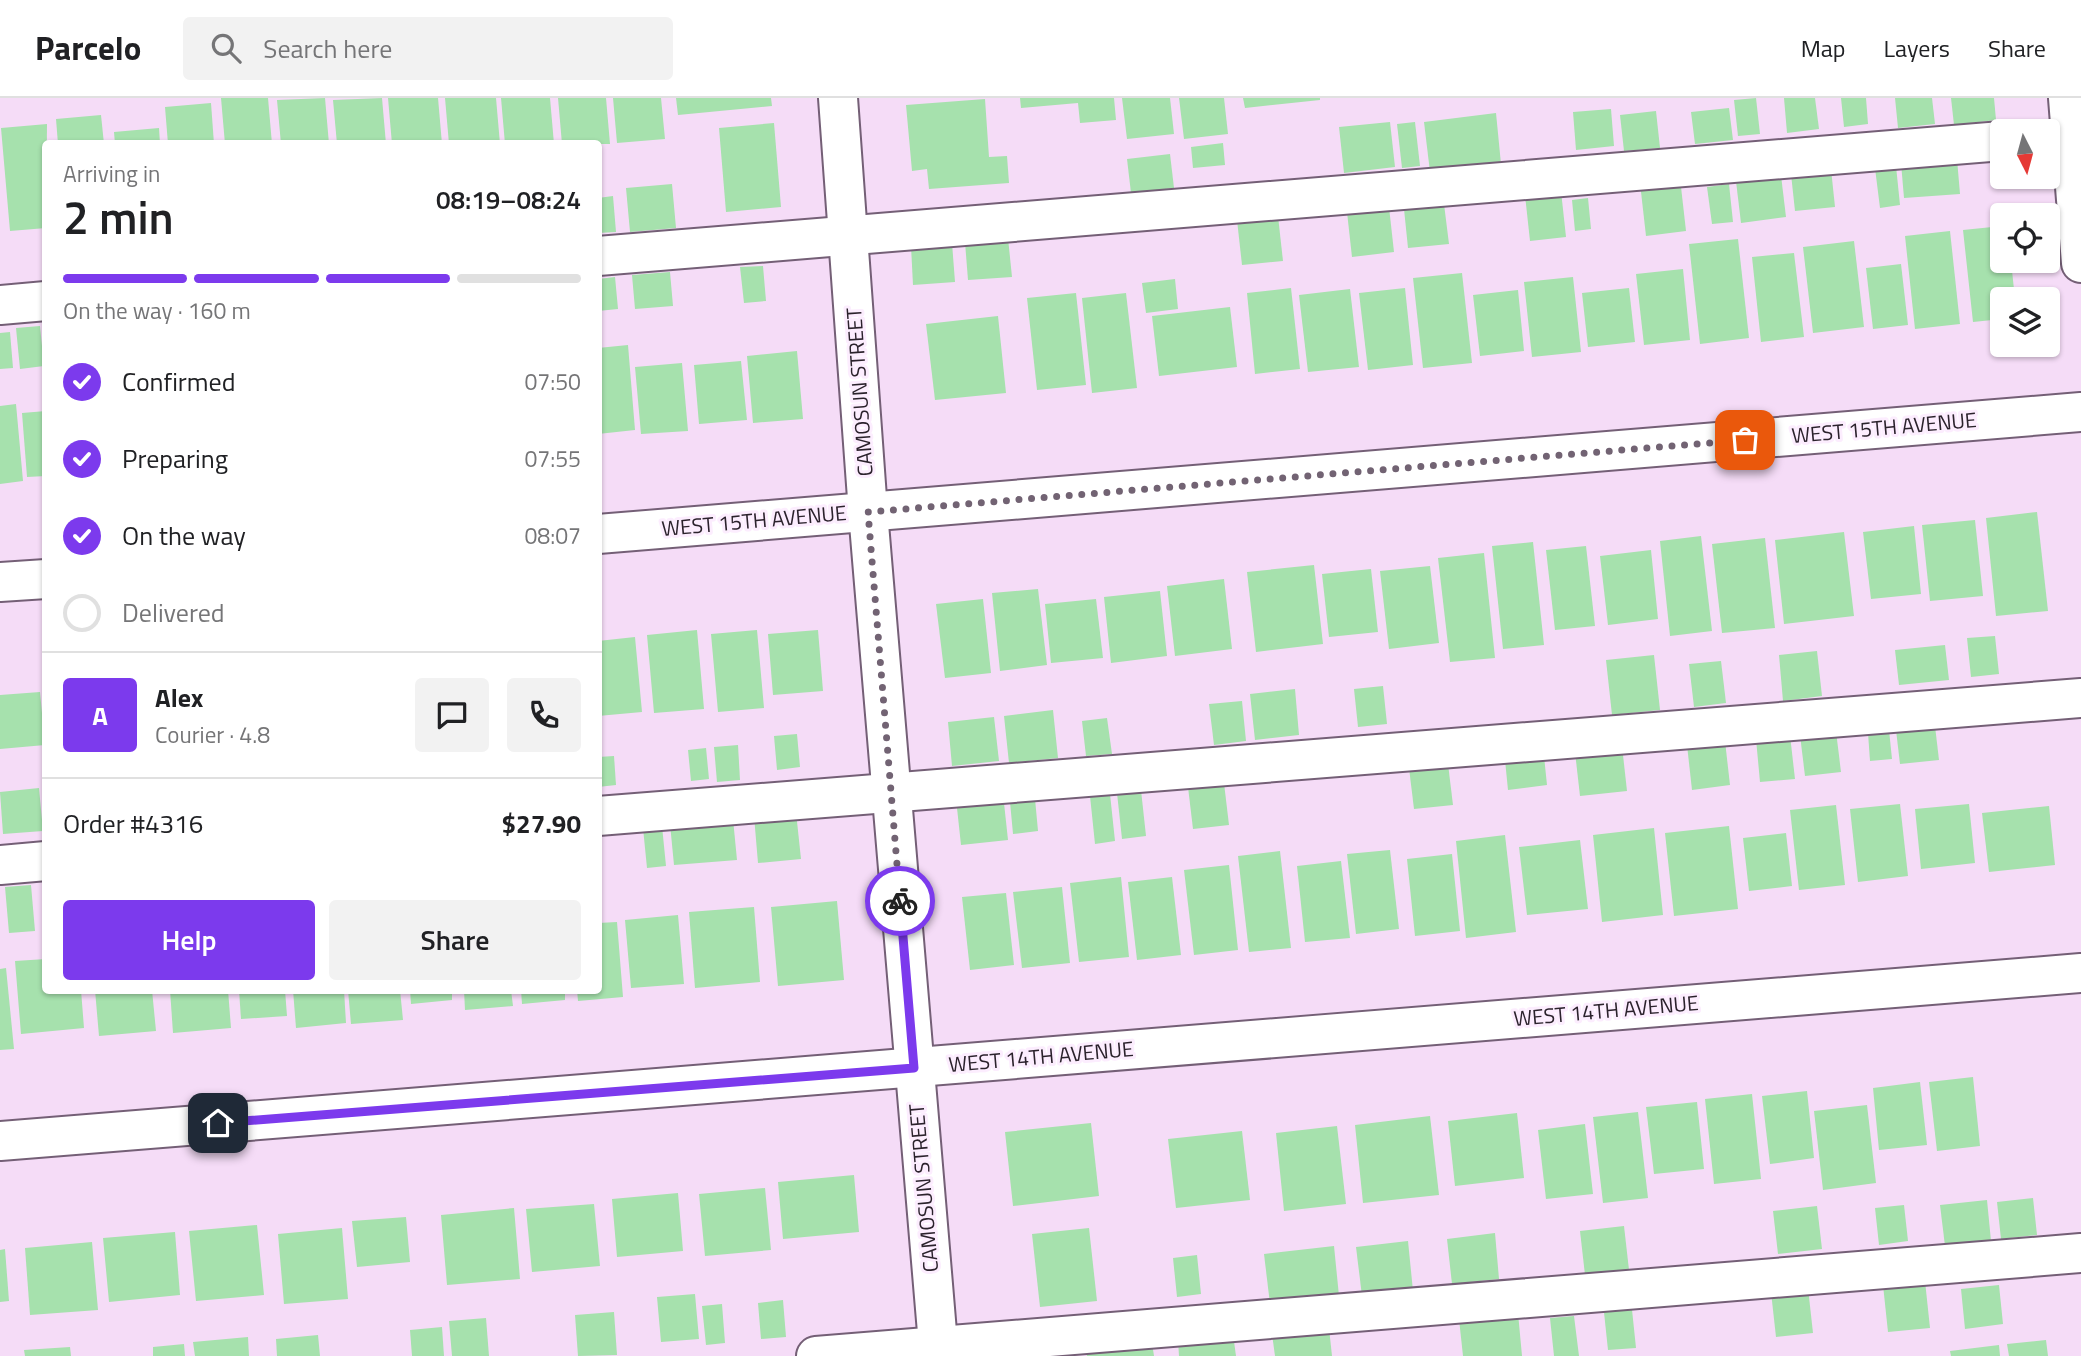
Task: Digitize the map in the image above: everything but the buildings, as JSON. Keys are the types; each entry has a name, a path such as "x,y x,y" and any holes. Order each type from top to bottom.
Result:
{"street":[{"name":"CAMOSUN STREET","path":"838,98 868,512 938,1351"},
{"path":"2068,98 2066,136 2081,263"},
{"path":"602,256 1990,142"},
{"path":"0,305 42,301"},
{"name":"WEST 15TH AVENUE","path":"602,534 2081,412"},
{"path":"0,582 42,579"},
{"path":"602,816 2081,698"},
{"path":"0,865 42,861"},
{"name":"WEST 14TH AVENUE","path":"0,1140 2081,973"},
{"path":"816,1356 938,1351 2081,1253"}],"way so far":[{"path":"900,901 868,512 1745,440"}],"route":[{"path":"218,1123 914,1068 900,901"}]}
